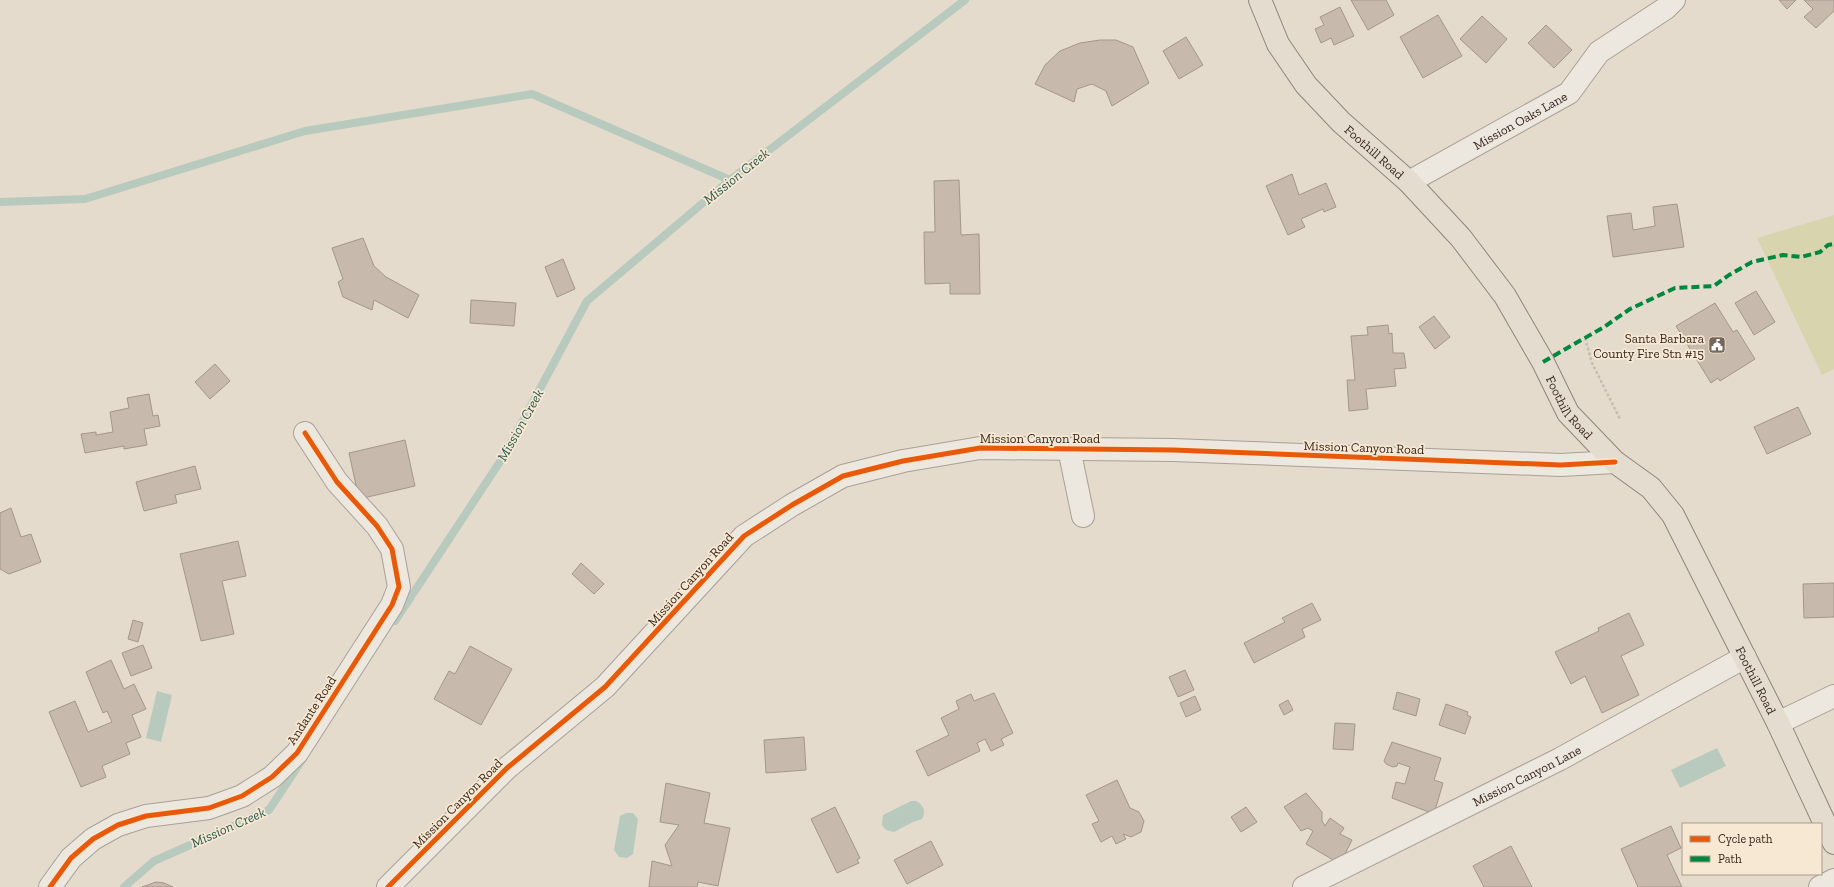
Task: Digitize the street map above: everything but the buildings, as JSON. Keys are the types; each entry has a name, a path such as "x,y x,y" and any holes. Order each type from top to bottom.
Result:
{"main road":[{"name":"Foothill Road","path":"1260,0 1278,44 1306,85 1341,122 1409,182 1461,238 1505,296 1543,362 1568,413 1616,462 1651,488 1673,515 1778,723 1834,843"}],"street":[{"name":"Mission Oaks Lane","path":"1409,182 1569,93 1599,52 1666,8 1674,0"},
{"name":"Andante Road","path":"50,887 71,858 93,839 118,824 146,816 210,808 242,796 272,777 297,753 392,605 399,587 392,549 377,526 337,482 304,433"},
{"name":"Mission Canyon Road","path":"388,887 507,768 605,687 744,536 792,505 843,476 903,461 980,448 1344,456 1560,465 1616,462"},
{"path":"1069,449 1083,516"},
{"name":"Mission Canyon Lane","path":"1304,887 1560,759 1745,657"},
{"path":"1778,723 1834,696"},
{"path":"1820,887 1834,880"}],"path":[{"path":"1585,338 1592,363 1620,419"}],"shaded area":[{"path":"1834,215 1834,369 1822,375 1757,238"},
{"path":"157,691 172,695 161,742 146,738"},
{"path":"1717,748 1726,766 1680,788 1671,770"},
{"path":"911,801 916,801 924,809 922,819 894,832 886,830 882,825 883,815"},
{"path":"626,813 633,813 638,819 633,854 627,858 619,857 614,850 620,816"}],"waterway":[{"name":"Mission Creek","path":"395,621 505,454 587,301 730,180 965,0"},
{"path":"0,202 85,199 305,131 532,94 730,180"},
{"name":"Mission Creek","path":"124,887 154,861 269,810 302,760"}],"marked path":[{"path":"1543,362 1604,327 1630,309 1675,288 1714,286 1729,275 1752,262 1783,255 1801,257 1820,252 1828,245 1834,244"}],"cycle path":[{"path":"50,887 71,858 93,839 118,825 146,816 209,808 242,796 272,777 297,753 392,605 399,587 392,549 377,526 337,482 305,433"},
{"path":"388,887 507,768 605,687 744,536 792,505 843,476 903,461 980,448 1173,450 1561,465 1615,462"}],"place":[{"name":"Santa Barbara County Fire Stn #15","path":"1717,345"}]}
